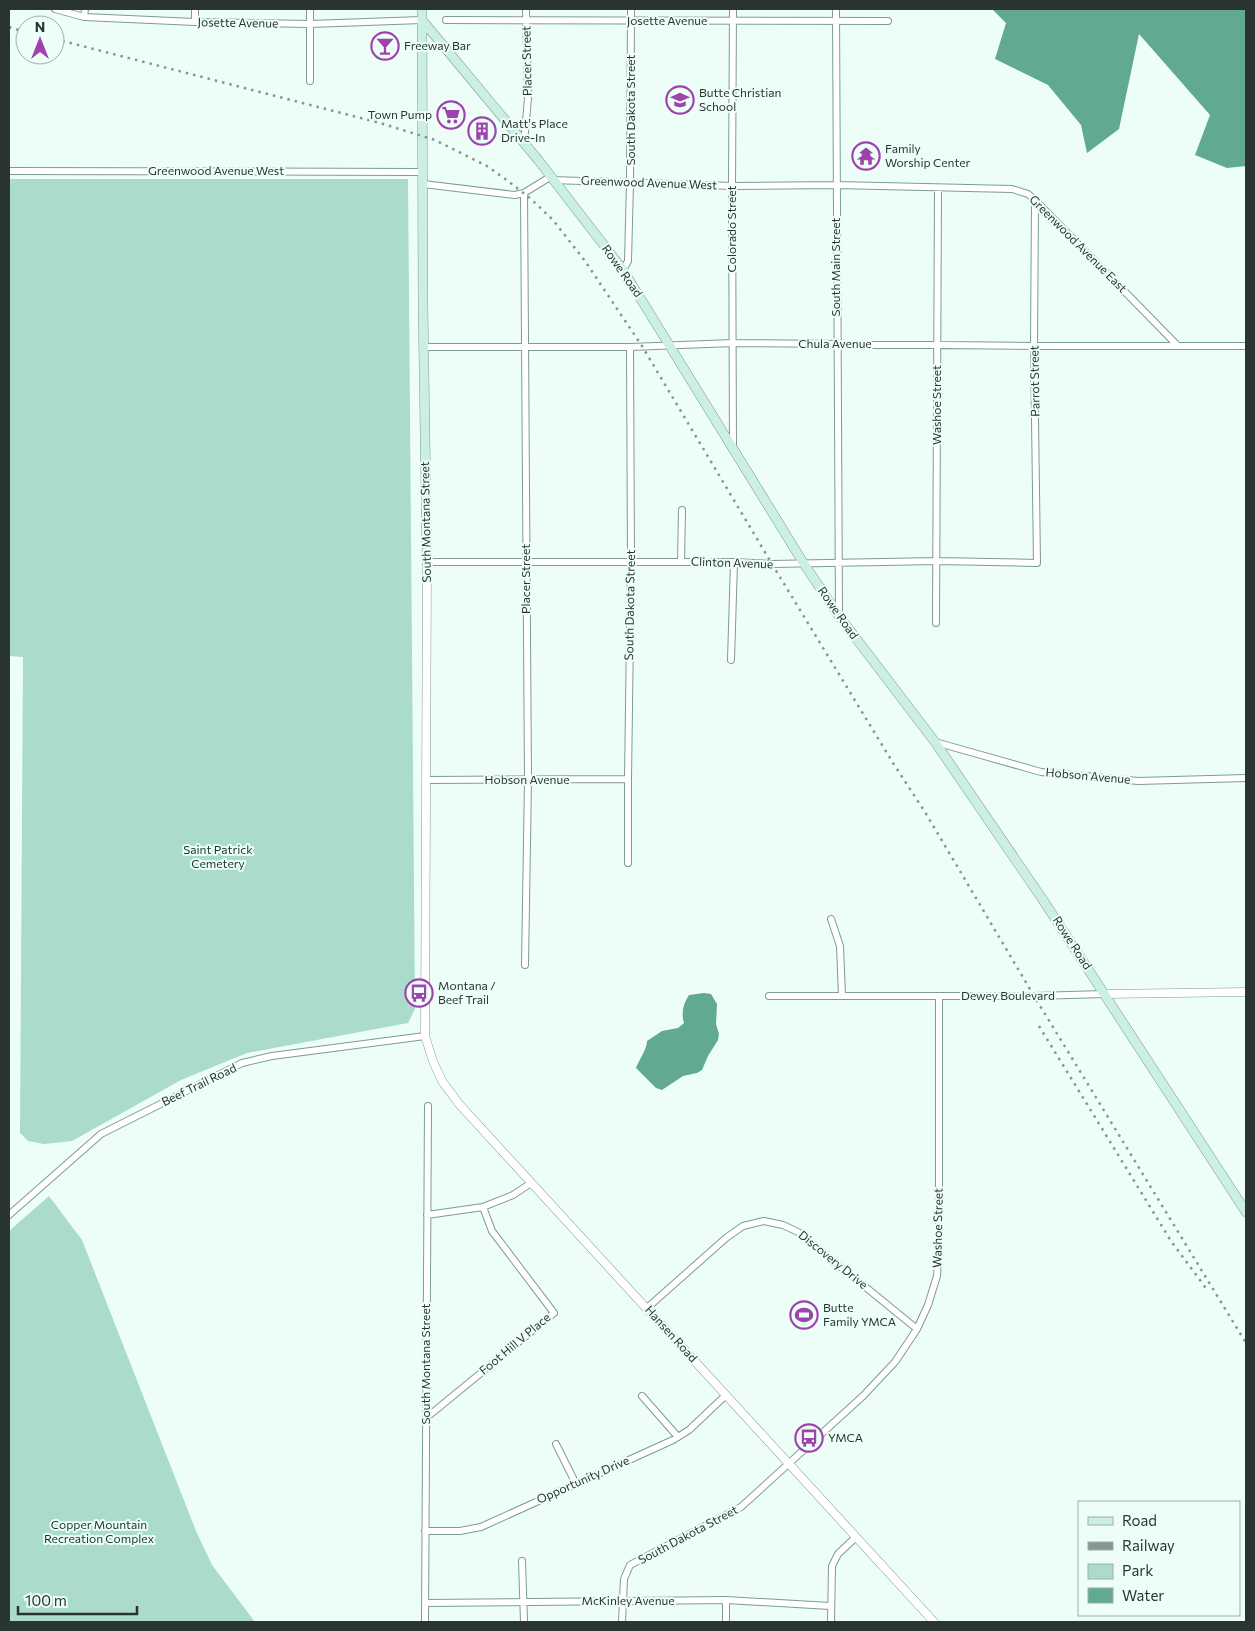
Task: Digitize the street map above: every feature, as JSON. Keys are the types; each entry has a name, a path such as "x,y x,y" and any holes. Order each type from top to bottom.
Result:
{"main road":[{"name":"South Montana Street","path":"422,9 423,347 427,562"},
{"name":"Rowe Road","path":"422,20 582,215 624,270 804,564 839,616 935,742 1043,900 1246,1212"}],"street":[{"name":"Josette Avenue","path":"55,9 84,17 195,22 310,24 422,20"},
{"path":"84,9 84,17"},
{"path":"195,22 196,9"},
{"path":"310,9 310,80"},
{"name":"Placer Street","path":"524,144 528,98 526,9"},
{"name":"South Dakota Street","path":"624,270 628,261 631,9"},
{"name":"Colorado Street","path":"733,9 733,450"},
{"name":"South Main Street","path":"836,9 836,344 839,616"},
{"name":"Josette Avenue","path":"446,20 888,22"},
{"name":"Greenwood Avenue West","path":"9,171 422,172"},
{"path":"423,184 515,195 524,193 551,178"},
{"name":"Greenwood Avenue West","path":"551,178 630,184 732,186 836,185"},
{"name":"Greenwood Avenue East","path":"836,185 1012,189 1028,194 1178,346"},
{"name":"Washoe Street","path":"936,623 938,188"},
{"name":"Placer Street","path":"524,193 528,780 525,965"},
{"name":"Parrot Street","path":"1035,200 1034,346 1037,563"},
{"name":"Chula Avenue","path":"423,347 630,347 733,343 1246,346"},
{"name":"South Dakota Street","path":"628,863 631,562 630,347"},
{"path":"681,562 682,510"},
{"name":"Clinton Avenue","path":"427,562 734,562 804,564 937,561 1037,563"},
{"name":"South Montana Street","path":"425,1036 427,562"},
{"path":"731,660 734,562"},
{"name":"Hobson Avenue","path":"935,742 1041,772 1138,781 1246,778"},
{"name":"Hobson Avenue","path":"427,780 628,779"},
{"path":"831,920 840,946 842,996"},
{"name":"Dewey Boulevard","path":"769,996 1246,992"},
{"name":"Washoe Street","path":"788,1464 863,1396 890,1368 917,1329 928,1305 937,1276 940,1246 938,996"},
{"name":"Hansen Road","path":"425,1036 442,1081 459,1104 934,1622"},
{"name":"Beef Trail Road","path":"9,1215 101,1134 242,1064 272,1056 425,1036"},
{"name":"South Montana Street","path":"425,1622 428,1106"},
{"path":"427,1215 483,1207 513,1195 531,1183"},
{"name":"Foot Hill V Place","path":"426,1418 554,1313 492,1231 483,1207"},
{"name":"Discovery Drive","path":"647,1308 726,1238 743,1226 764,1221 783,1225 798,1232 917,1329"},
{"name":"Opportunity Drive","path":"425,1531 460,1530 481,1526 576,1484 678,1437 689,1430 726,1395"},
{"path":"642,1396 678,1437"},
{"path":"556,1444 576,1484"},
{"name":"South Dakota Street","path":"622,1622 624,1579 630,1565 741,1507 788,1464"},
{"path":"831,1622 832,1566 838,1554 856,1537"},
{"path":"522,1561 524,1622"},
{"path":"726,1600 726,1622"},
{"name":"McKinley Avenue","path":"425,1603 726,1600 830,1606"}],"green space":[{"name":"Saint Patrick Cemetery","path":"9,179 408,179 415,1009 408,1023 247,1053 181,1080 72,1141 44,1144 28,1141 20,1133 23,657 9,656"},
{"name":"Copper Mountain Recreation Complex","path":"49,1196 82,1240 196,1531 212,1565 255,1622 9,1622 9,1231"}],"water":[{"path":"992,9 1246,9 1246,166 1227,168 1195,155 1210,115 1139,34 1119,129 1087,153 1081,125 1048,85 995,59 1006,23"},
{"path":"711,994 717,1004 716,1024 719,1034 718,1040 702,1070 683,1076 662,1090 656,1088 636,1068 647,1041 662,1031 678,1028 684,1023 683,1009 689,995"}],"railway":[{"path":"9,27 15,29"},
{"path":"65,42 380,123 435,140 487,166 531,199 553,220 585,261 642,346 772,564 893,763 925,812 1034,996 1246,1343"},
{"path":"1039,1026 1171,1241 1208,1291"}],"place":[{"name":"Freeway Bar","path":"385,46"},
{"name":"Butte Christian School","path":"680,100"},
{"name":"Town Pump","path":"451,115"},
{"name":"Matt's Place Drive-In","path":"482,131"},
{"name":"Family Worship Center","path":"866,156"},
{"name":"Montana / Beef Trail","path":"419,993"},
{"name":"Butte Family YMCA","path":"804,1315"},
{"name":"YMCA","path":"809,1438"}]}
